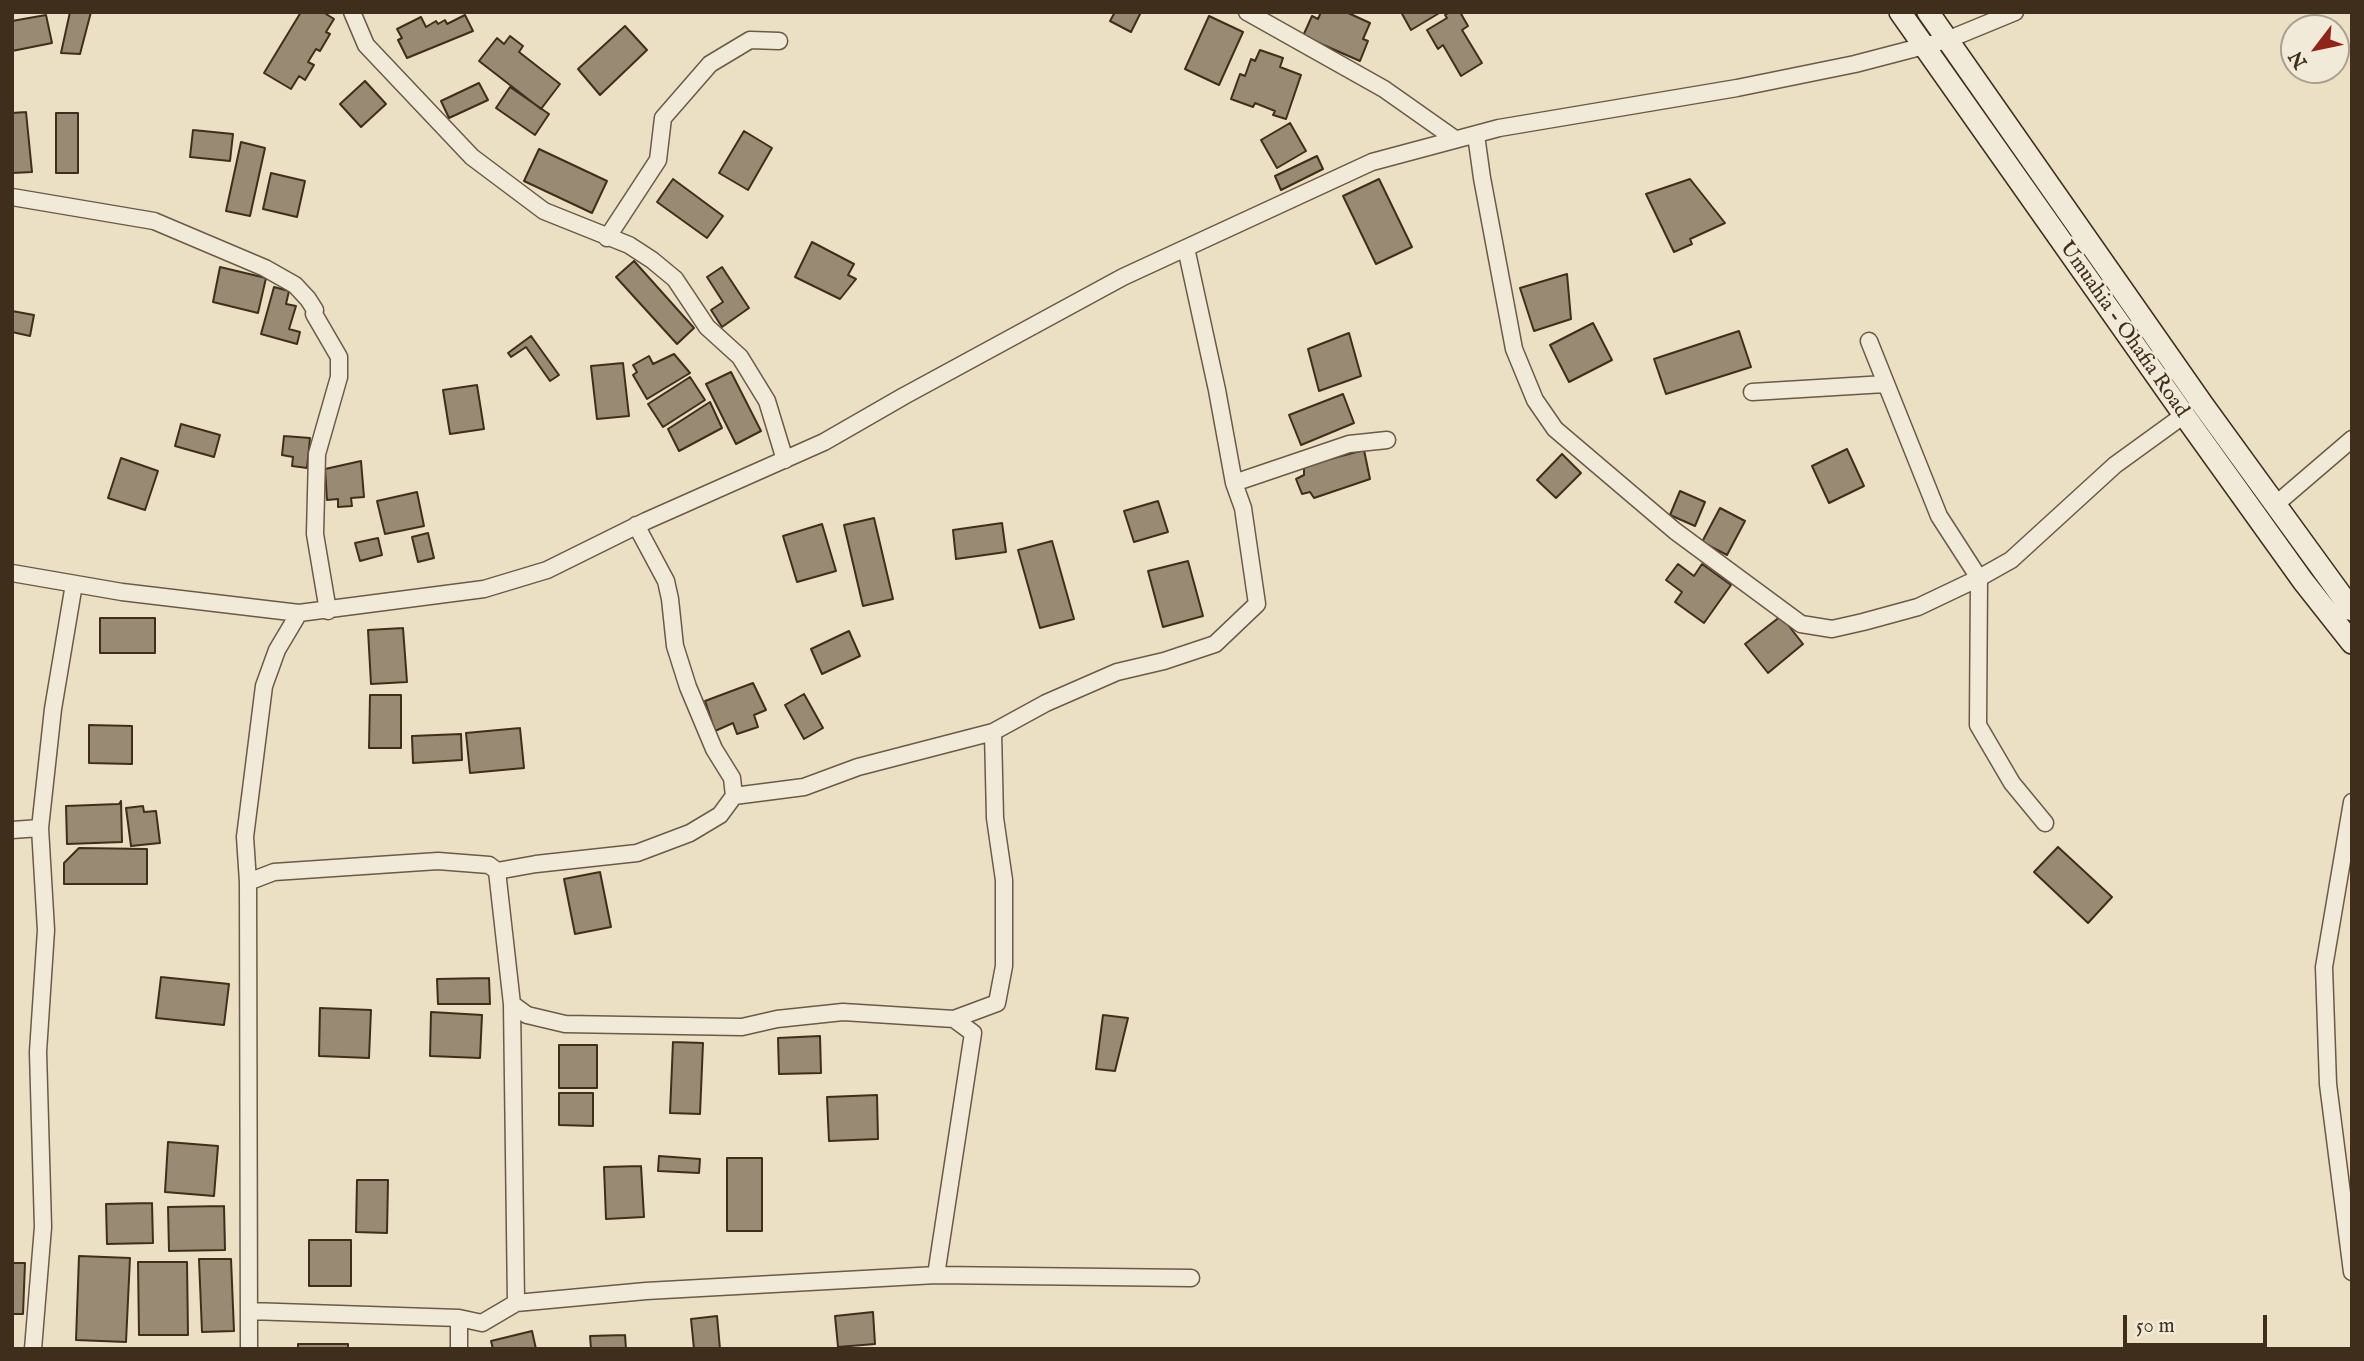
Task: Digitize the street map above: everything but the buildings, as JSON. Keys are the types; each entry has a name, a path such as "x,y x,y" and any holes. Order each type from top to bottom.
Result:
{"main road":[{"name":"Umuahia - Ohafia Road","path":"1900,12 2183,415 2303,581 2352,643"},
{"name":"Umuahia - Ohafia Road","path":"1928,12 2203,405 2352,610"}],"street":[{"path":"352,12 366,45 472,157 544,211 629,245 675,279 707,327 740,357 767,401 785,460"},
{"path":"1247,12 1384,89 1455,139"},
{"path":"12,573 122,592 299,613 484,589 547,570 636,526 824,442 1123,278 1372,162 1499,128 1737,88 1856,64 1947,40 2015,12"},
{"path":"607,238 658,160 663,118 710,64 750,40 779,41"},
{"path":"1476,135 1514,349 1535,400 1555,429 1675,531 1801,624 1832,629 1863,622 1918,607 1979,578 2011,560 2115,465 2183,415"},
{"path":"12,197 154,221 265,268 295,285 316,310 314,314 339,357 339,377 317,454 315,534 328,611"},
{"path":"734,796 804,787 858,767 993,732 1046,703 1117,672 1164,661 1214,644 1257,604 1243,508 1234,483 1186,248"},
{"path":"1869,341 1939,516 1979,578 1978,725 2012,783 2045,823"},
{"path":"1752,392 1885,384"},
{"path":"2275,505 2352,439"},
{"path":"1234,483 1349,444 1387,440"},
{"path":"497,871 637,853 690,833 720,815 734,796 732,778 714,748 681,667 675,646 666,581 636,526"},
{"path":"33,1349 43,1227 38,1052 46,930 40,828 53,709 74,584"},
{"path":"249,1349 248,882 245,837 264,687 277,650 299,613"},
{"path":"512,1004 527,1015 565,1024 742,1027 777,1019 843,1012 954,1019 997,1003 1004,966 1004,880 995,818 993,732"},
{"path":"2352,802 2324,967 2328,1084 2352,1272"},
{"path":"12,830 40,828"},
{"path":"248,882 274,872 438,860 489,865 497,871 512,1004 516,1303"},
{"path":"936,1275 973,1032 954,1019"},
{"path":"248,1311 459,1318 482,1323 516,1303 646,1291 936,1275 1191,1278"},
{"path":"459,1318 460,1349"}]}
